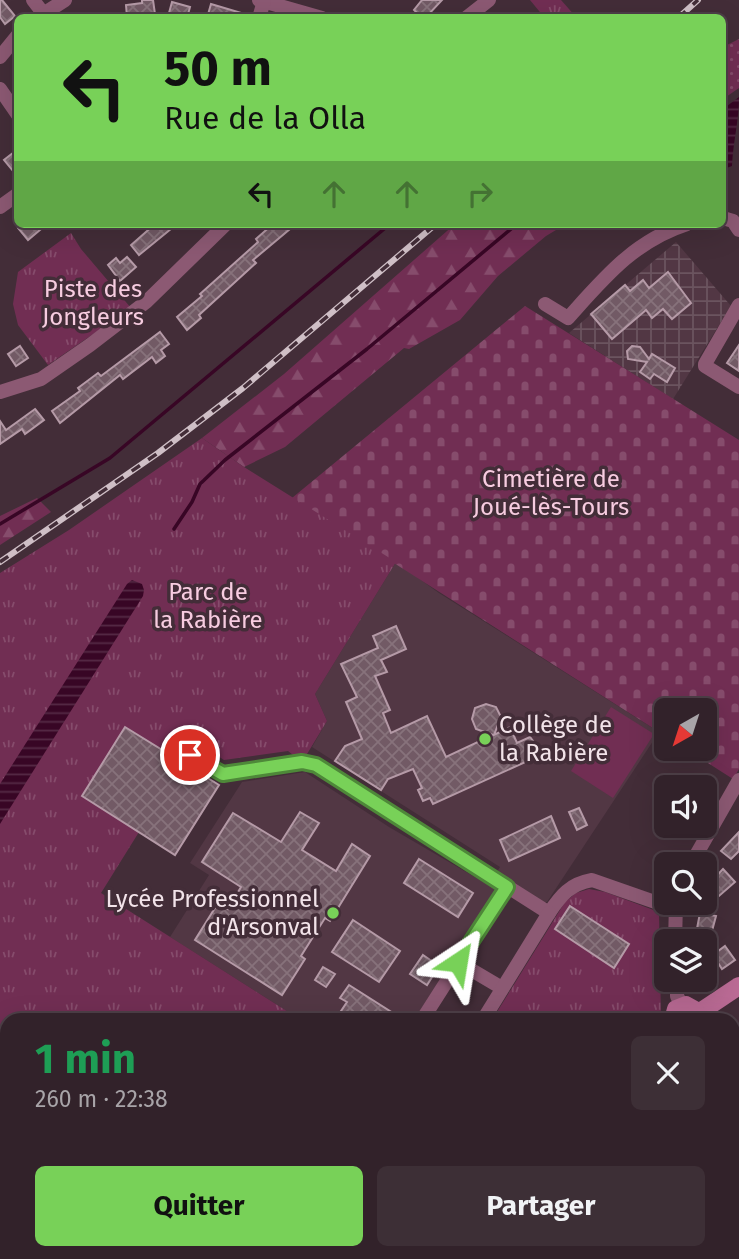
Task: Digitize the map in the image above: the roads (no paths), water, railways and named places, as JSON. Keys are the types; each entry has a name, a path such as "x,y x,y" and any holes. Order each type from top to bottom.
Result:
{"main road":[{"path":"691,1013 739,986"}],"street":[{"path":"42,14 65,0"},
{"path":"471,14 489,0"},
{"path":"262,1 308,14"},
{"path":"0,57 14,40"},
{"path":"0,89 14,109"},
{"path":"726,219 733,221 739,230"},
{"path":"0,392 41,379 90,345 146,302 222,228"},
{"path":"545,304 569,318 618,263 674,228"},
{"path":"739,304 705,362 705,366 739,387"},
{"path":"190,755 223,774 302,762 316,765 549,913"},
{"path":"698,852 739,780"},
{"path":"487,1013 549,913 569,888 592,880 654,899"},
{"path":"426,1013 507,887"},
{"path":"458,962 502,988"},
{"path":"677,992 686,1013"}],"waterway":[{"path":"0,524 110,458 385,228"},
{"path":"174,529 200,484 225,460 367,349 512,228"}],"railway":[{"path":"682,14 698,0"},
{"path":"0,562 158,453 243,388 431,228"}],"place":[{"name":"Collège de la Rabière","path":"485,739"},
{"name":"Lycée Professionnel d'Arsonval","path":"333,913"}],"park label":[{"name":"Piste des Jongleurs","path":"93,303"},
{"name":"Cimetière de Joué-lès-Tours","path":"551,493"},
{"name":"Parc de la Rabière","path":"208,606"}]}
